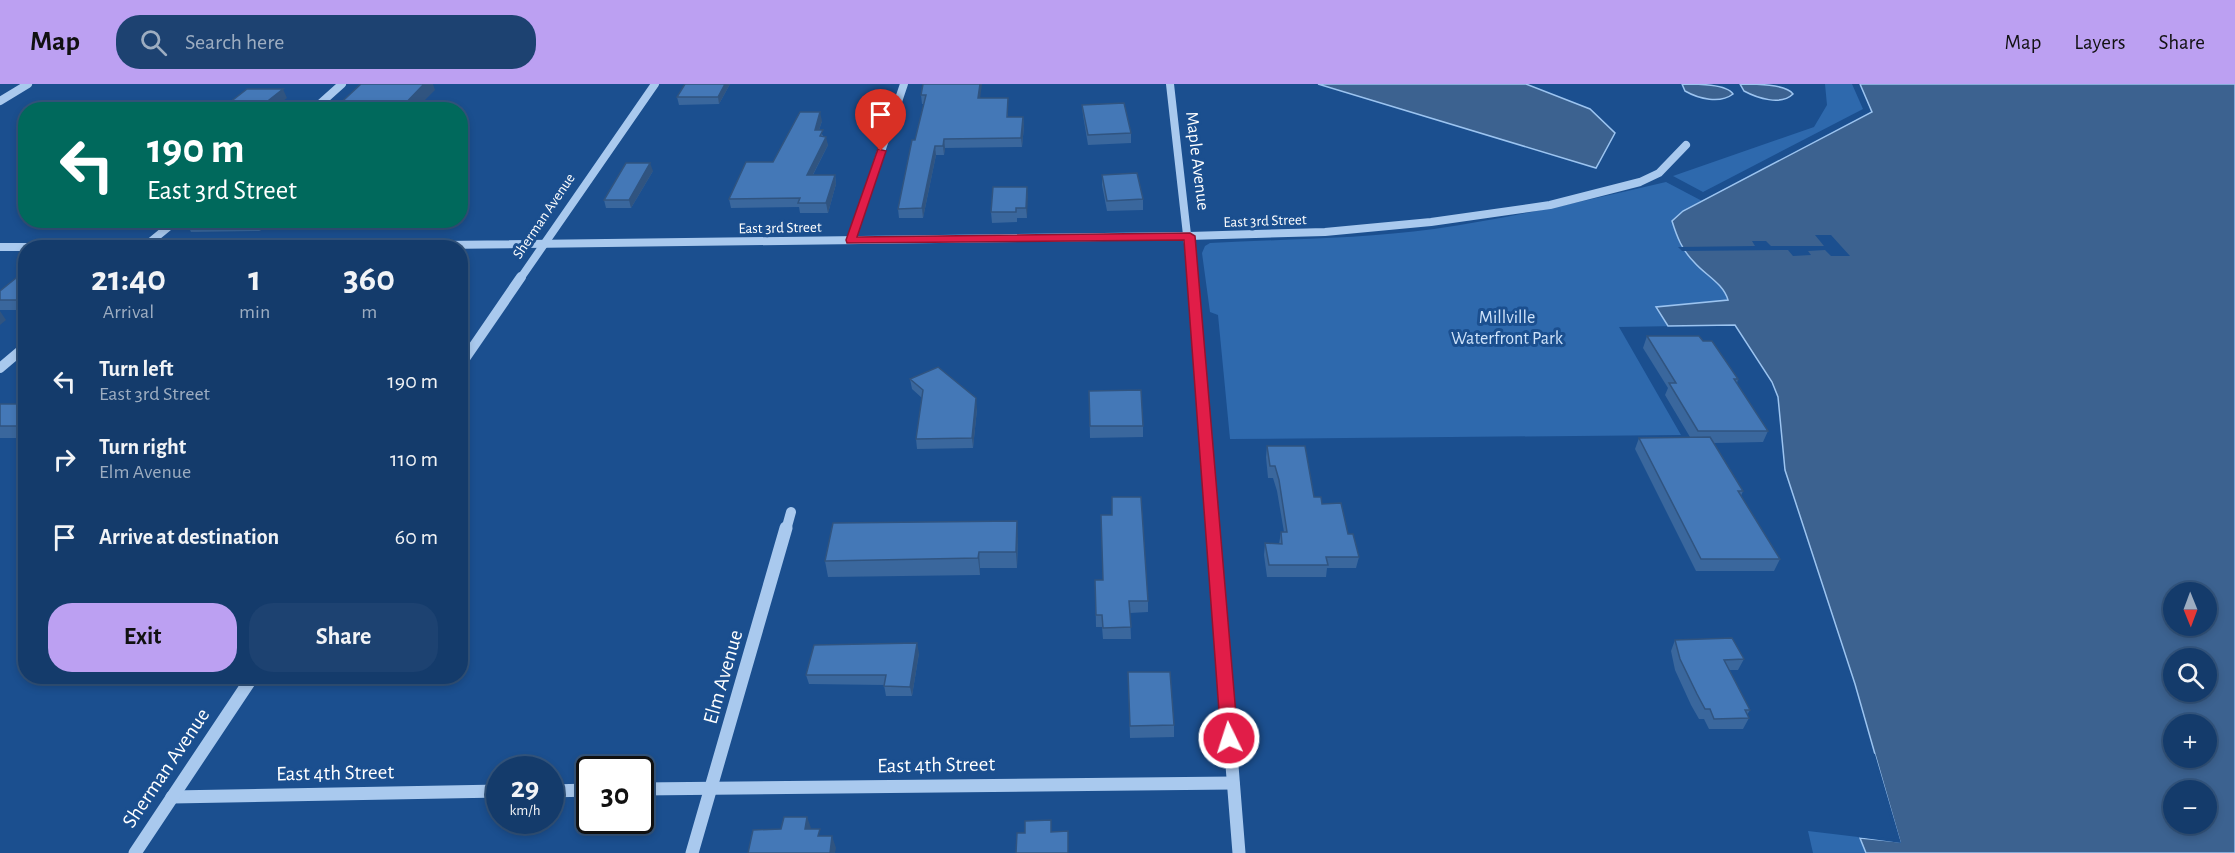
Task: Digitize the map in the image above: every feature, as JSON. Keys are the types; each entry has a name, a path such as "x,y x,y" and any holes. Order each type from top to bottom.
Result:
{"street":[{"path":"0,101 28,84"},
{"path":"322,102 342,84"},
{"name":"Sherman Avenue","path":"468,354 655,84"},
{"path":"851,240 904,84"},
{"name":"Maple Avenue","path":"1170,84 1190,236 1239,853"},
{"name":"East 3rd Street","path":"468,245 1190,236 1325,232 1431,222 1550,205 1640,182 1659,172 1686,146"},
{"path":"153,240 167,228"},
{"path":"0,248 18,248"},
{"path":"0,368 18,353"},
{"name":"Elm Avenue","path":"692,853 791,512"},
{"name":"Sherman Avenue","path":"135,853 248,684"},
{"name":"East 4th Street","path":"654,789 1233,783"},
{"name":"East 4th Street","path":"172,797 486,791"}],"green space":[{"path":"1825,84 1852,84 1863,109 1703,192 1673,176 1814,127 1827,105"},
{"name":"Millville Waterfront Park","path":"1666,182 1704,202 2035,853 1813,853 1808,831 1900,842 1855,684 1785,470 1778,397 1772,382 1735,325 1619,327 1681,435 1230,439 1218,315 1210,312 1202,253 1205,246 1210,243 1350,237 1434,229 1521,214"}],"shaded area":[{"path":"1318,84 1526,84 1590,109 1615,133 1596,168"},
{"path":"1682,84 1718,86 1733,94 1716,100 1703,98 1685,91"},
{"path":"1740,84 1777,86 1793,94 1782,100 1769,100 1744,91"},
{"path":"1860,84 2235,84 2235,853 1866,853 1860,838 1900,842 1855,684 1785,470 1778,397 1772,382 1735,325 1668,326 1656,307 1728,300 1722,289 1698,267 1680,243 1672,221 1683,211 1872,112"}],"pier":[{"path":"1815,235 1831,235 1850,256 1831,256 1825,250 1808,251 1811,255 1793,256 1788,250 1682,251 1678,247 1755,246 1752,241 1766,241 1771,246 1824,246"},
{"path":"1872,753 1875,754 1901,843 1857,837 1860,835 1896,839"}],"building":[{"path":"361,84 424,84 407,102 342,102"},
{"path":"685,84 725,84 718,97 677,97"},
{"path":"923,84 980,84 978,98 1008,98 1007,117 1023,117 1021,138 944,139 943,146 935,146 922,208 898,209 912,140 915,140 926,95 921,95"},
{"path":"247,89 283,89 267,102 230,102"},
{"path":"1124,103 1131,133 1088,135 1082,105"},
{"path":"800,112 820,112 815,130 823,130 820,136 826,137 807,175 835,175 826,203 798,203 800,198 729,199 746,162 773,162"},
{"path":"626,163 650,163 629,200 604,200"},
{"path":"1137,173 1143,199 1107,201 1102,175"},
{"path":"993,187 1027,187 1026,208 1016,208 1016,212 991,212"},
{"path":"18,276 18,300 0,300 0,291"},
{"path":"1647,336 1699,336 1703,341 1712,341 1738,379 1734,379 1768,431 1698,431 1669,383 1676,383"},
{"path":"938,367 976,398 972,438 916,439 923,390 910,379"},
{"path":"1141,390 1143,426 1090,426 1089,391"},
{"path":"0,404 18,404 18,426 0,426"},
{"path":"1710,437 1743,491 1738,491 1780,559 1701,559 1639,438"},
{"path":"1267,446 1305,446 1314,497 1321,497 1322,504 1341,503 1348,534 1353,534 1359,557 1326,557 1328,565 1269,565 1265,543 1282,544 1281,532 1287,532 1279,480 1275,466 1270,466"},
{"path":"1112,497 1141,497 1148,601 1129,601 1131,627 1103,628 1102,615 1096,615 1095,580 1103,580 1101,515 1112,515"},
{"path":"1017,521 1016,552 979,552 978,558 825,561 833,523"},
{"path":"1732,638 1744,659 1724,660 1750,710 1745,710 1749,718 1714,719 1710,709 1705,709 1697,694 1680,659 1675,640"},
{"path":"917,643 910,687 884,686 886,675 806,675 814,645"},
{"path":"1128,672 1170,672 1174,725 1130,726"},
{"path":"784,817 807,817 805,829 820,829 818,836 832,836 830,853 748,853 753,830 781,829"},
{"path":"1051,820 1051,832 1068,831 1068,853 1016,853 1017,833 1025,833 1025,821"}],"route":[{"path":"881,151 851,240 1190,236 1229,738"}]}
